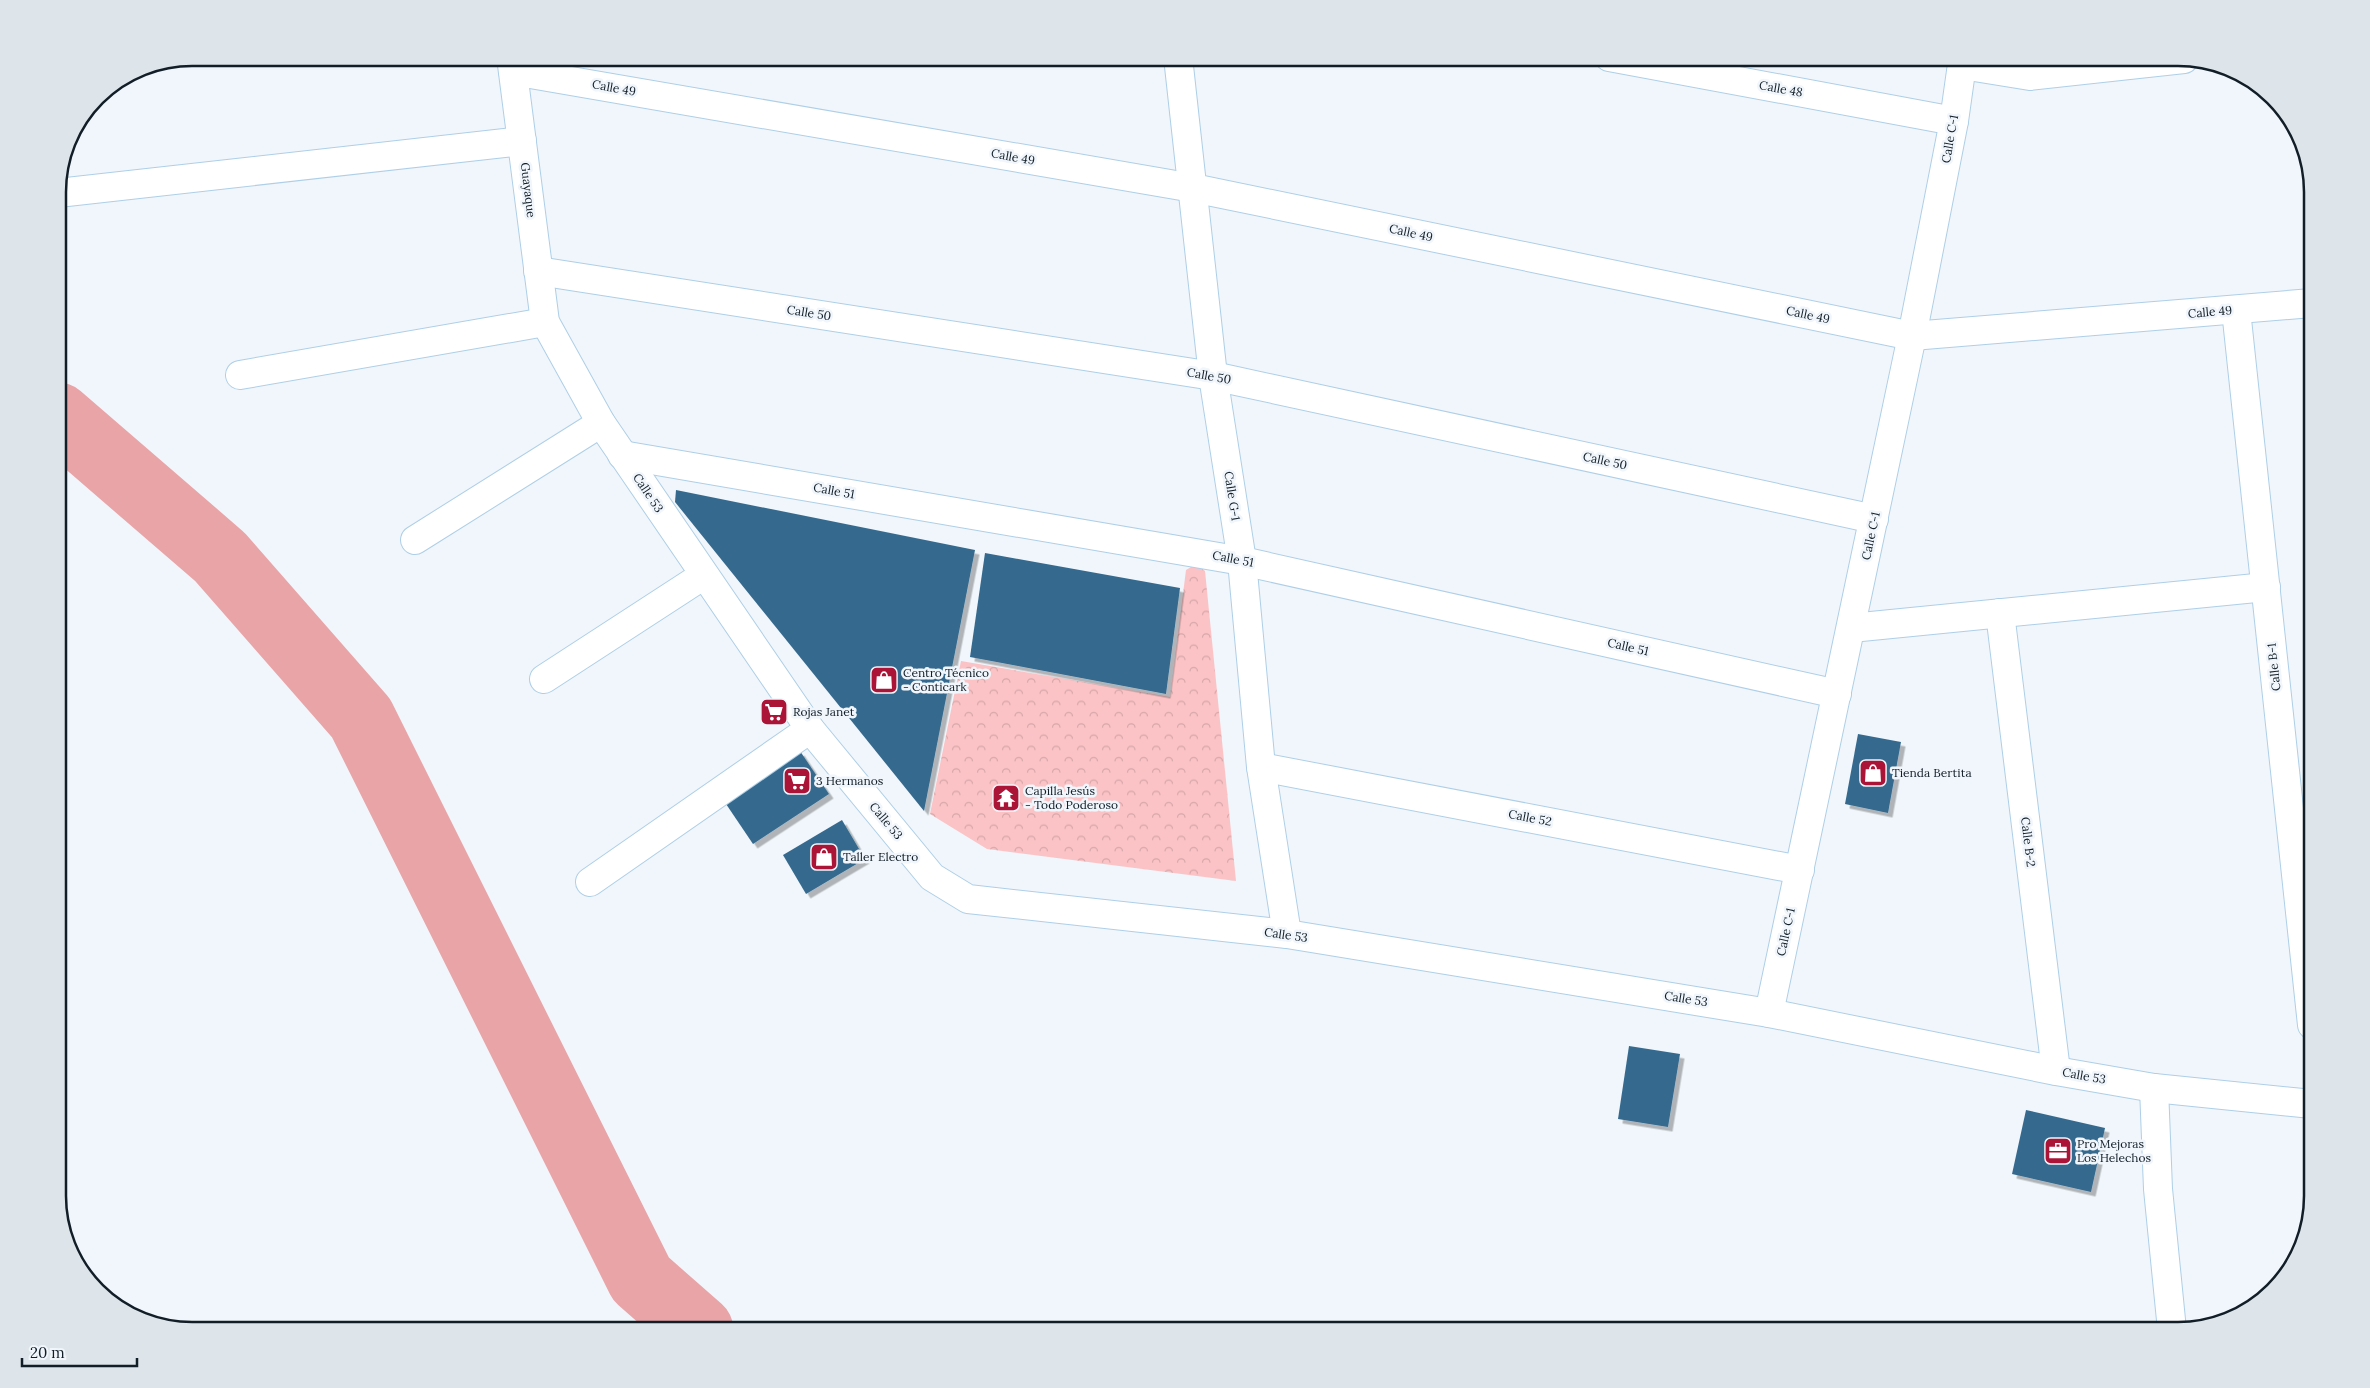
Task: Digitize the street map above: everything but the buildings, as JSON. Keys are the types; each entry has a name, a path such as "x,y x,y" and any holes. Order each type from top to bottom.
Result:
{"street":[{"name":"Guayaque","path":"512,66 545,322"},
{"name":"Calle 49","path":"523,66 1193,188 1912,336 2303,304"},
{"name":"Calle G-1","path":"1179,66 1213,376 1242,560 1261,766 1288,934"},
{"name":"Calle 48","path":"1652,66 1954,121"},
{"name":"Calle C-1","path":"1769,1013 1838,694 1912,336 1954,121 1962,66"},
{"path":"1985,66 2030,76 2121,66"},
{"path":"67,192 522,141"},
{"name":"Calle 50","path":"538,270 1213,376 1874,520"},
{"name":"Calle B-1","path":"2236,310 2304,946"},
{"path":"240,375 545,322"},
{"name":"Calle 53","path":"545,322 601,422 622,455 810,729 932,877 968,899 1288,934 1769,1013 2056,1072 2154,1088 2304,1103"},
{"path":"415,540 601,422"},
{"name":"Calle 51","path":"622,455 1242,560 1838,694"},
{"path":"544,679 704,575"},
{"path":"1851,628 2266,587"},
{"name":"Calle B-2","path":"2000,613 2056,1072"},
{"path":"590,882 810,729"},
{"name":"Calle 52","path":"1261,766 1800,870"},
{"path":"2154,1088 2158,1189 2171,1322"}],"green space":[{"path":"1196,564 1205,571 1236,881 987,849 930,814 961,661 1170,697 1186,570"}],"waterway":[{"path":"67,425 220,557 361,718 641,1279 690,1322"}],"place":[{"name":"Centro Técnico - Conticark","path":"884,680"},
{"name":"Rojas Janet","path":"774,712"},
{"name":"Tienda Bertita","path":"1873,773"},
{"name":"3 Hermanos","path":"797,781"},
{"name":"Capilla Jesús - Todo Poderoso","path":"1006,798"},
{"name":"Taller Electro","path":"824,857"},
{"name":"Pro Mejoras Los Helechos","path":"2058,1151"}]}
